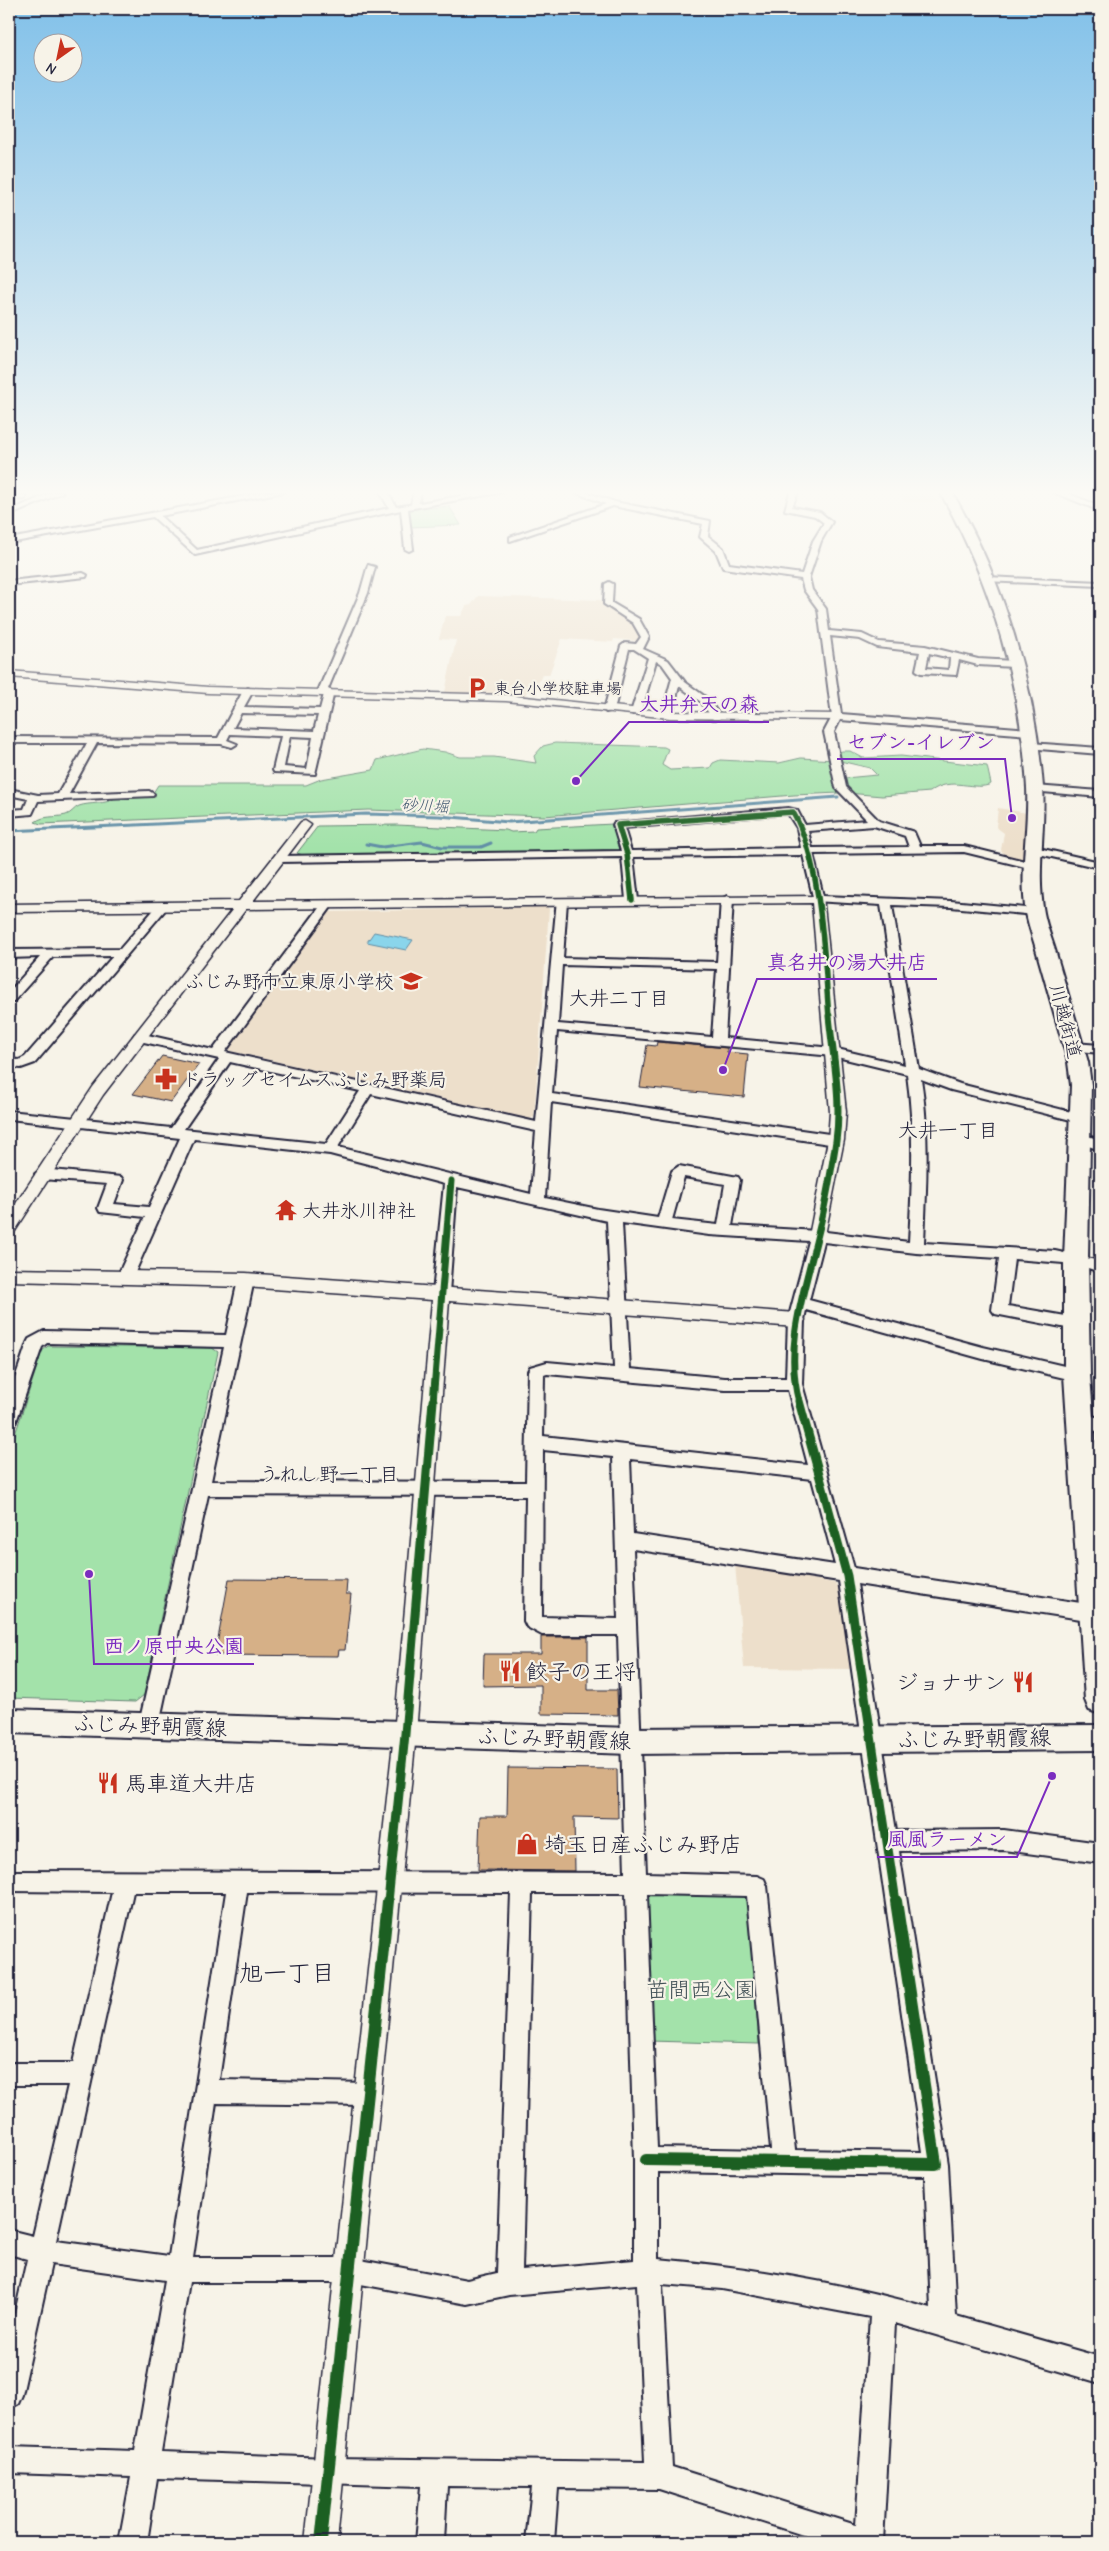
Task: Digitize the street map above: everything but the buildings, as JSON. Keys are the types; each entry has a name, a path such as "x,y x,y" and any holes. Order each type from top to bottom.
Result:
{"highway":[{"name":"川越街道","path":"1000,611 1014,664 1029,739 1034,789 1035,912 1074,1047 1081,1085 1076,1259 1077,1375 1097,1614 1100,1700"}],"main road":[{"name":"ふじみ野朝霞線","path":"9,1721 631,1740 1100,1738"}],"street":[{"path":"286,733 278,770 311,772 326,692 357,611"},
{"path":"620,611 636,621 645,637 639,647"},
{"path":"822,611 827,633 837,717 829,732 841,788 875,823"},
{"path":"827,633 862,637 877,644 925,649 978,662 1014,664"},
{"path":"609,710 625,646 639,647"},
{"path":"639,647 640,651 665,662 682,684 704,700 716,717"},
{"path":"925,649 921,670 953,673 955,656"},
{"path":"636,712 653,656"},
{"path":"9,674 151,686 248,691 506,698 667,715 837,717 1029,739 1100,750"},
{"path":"667,715 677,677"},
{"path":"221,740 248,691"},
{"path":"239,710 323,712"},
{"path":"227,731 318,734"},
{"path":"9,740 93,742 221,740 232,744"},
{"path":"61,798 93,742"},
{"path":"1034,789 1100,794"},
{"path":"9,792 34,798 149,794"},
{"path":"9,813 28,812 34,798"},
{"path":"632,900 627,854 618,825 788,811 793,812 802,828 809,852 818,899 838,1112 836,1140 818,1236 796,1320 794,1384 847,1576 936,2164 944,2324"},
{"path":"802,828 875,823 910,834 916,850"},
{"path":"9,1227 76,1122 139,1037 305,825"},
{"path":"279,859 964,849 1100,865"},
{"path":"718,1040 727,899"},
{"path":"9,908 242,905 326,906 560,901 818,899 886,901 1035,912"},
{"path":"538,1201 560,901"},
{"path":"886,901 919,1110 921,1157 916,1248"},
{"path":"174,1132 222,1056 326,906"},
{"path":"9,1062 21,1064 30,1060 162,907"},
{"path":"9,954 124,952"},
{"path":"10,997 50,953"},
{"path":"557,961 724,966"},
{"path":"552,1026 833,1052 912,1070 956,1087 1079,1128 1100,1145"},
{"path":"139,1037 542,1128"},
{"path":"1074,1047 1100,1049"},
{"path":"330,1149 367,1090"},
{"path":"546,1097 836,1140"},
{"path":"9,1116 330,1149 451,1181 538,1201 614,1217 664,1224 724,1231 818,1236 916,1248 1076,1259 1100,1266"},
{"path":"125,1278 189,1134"},
{"path":"664,1224 679,1171 733,1180 724,1231"},
{"path":"42,1174 116,1180 105,1208 154,1213"},
{"path":"321,2542 405,1734 451,1181"},
{"path":"614,1217 622,1374"},
{"path":"1007,1254 1000,1310 1077,1324"},
{"path":"9,1275 246,1280 796,1320"},
{"path":"149,1724 246,1280"},
{"path":"800,1302 983,1353 1077,1375"},
{"path":"9,1419 35,1343 44,1338 234,1341"},
{"path":"626,1627 542,1627 533,1621 535,1374 539,1369 547,1368 725,1384 794,1384"},
{"path":"1080,1420 1100,1425"},
{"path":"535,1442 819,1473"},
{"path":"621,1451 646,2160 645,2253 648,2271 659,2476"},
{"path":"201,1488 533,1489"},
{"path":"624,1540 1097,1614"},
{"path":"888,1841 1004,1840 1100,1853"},
{"path":"9,1881 390,1884 636,1883 757,1886 784,2162"},
{"path":"9,2395 80,2074 125,1882"},
{"path":"133,2542 148,2464 179,2270 238,1883"},
{"path":"509,2283 522,1884"},
{"path":"9,2074 80,2074"},
{"path":"206,2091 368,2094"},
{"path":"646,2160 936,2164"},
{"path":"9,2242 42,2251 179,2270 350,2270 467,2292 509,2283 648,2271 722,2277 883,2307 1100,2370"},
{"path":"9,2460 329,2471 436,2471 546,2475 659,2476 868,2542 883,2307"},
{"path":"430,2542 436,2471"},
{"path":"540,2542 546,2475"}],"shaded area":[{"path":"463,611 613,611 633,622 642,638 641,641 614,639 613,642 562,639 549,675 542,675 536,688 529,688 524,697 445,692 456,640 439,639 445,616 461,616"},
{"path":"998,808 1027,813 1025,859 1015,862 1008,859 1001,850 1004,833 996,827"},
{"name":"ふじみ野市立東原小学校","path":"547,907 549,909 534,1117 530,1119 230,1051 230,1047 330,912"},
{"path":"735,1564 834,1583 841,1589 854,1669 744,1668"}],"green space":[{"path":"555,743 664,747 668,749 662,765 670,770 710,768 713,763 720,760 779,763 801,758 834,760 839,793 794,795 544,816 368,810 41,824 35,822 66,815 83,805 107,802 115,798 151,796 158,785 306,785 321,779 373,770 377,760 423,749 445,752 460,757 494,757 536,763 534,756 543,746"},
{"path":"850,751 863,758 901,756 987,766 991,784 978,786 954,784 938,787 930,792 882,796 847,793 845,778 877,775 870,768 840,761 837,753"},
{"path":"613,824 620,850 303,855 297,853 318,826 397,825 506,830 511,832 534,831 536,828"},
{"path":"48,1346 212,1348 218,1352 144,1695 135,1702 9,1698 9,1453 42,1351"},
{"name":"苗間西公園","path":"649,1895 742,1895 748,1900 759,2044 649,2041 644,1900"}],"water":[{"path":"374,932 413,940 406,950 367,942"}],"waterway":[{"name":"砂川堀","path":"9,831 366,814 439,816 509,822 838,797"},
{"path":"366,844 382,847 422,842 442,847 481,847 491,843"}],"cycle path":[{"path":"632,900 627,854 618,825 788,811 793,812 802,828 818,899 838,1112 836,1140 818,1236 796,1320 794,1384 847,1576 936,2164 646,2160"},
{"path":"321,2542 405,1734 451,1181"}],"place":[{"name":"東台小学校駐車場","path":"477,688"},
{"name":"大井弁天の森","path":"576,781"},
{"name":"セブン-イレブン","path":"1012,818"},
{"name":"ふじみ野市立東原小学校","path":"411,981"},
{"name":"真名井の湯大井店","path":"723,1070"},
{"name":"ドラッグセイムスふじみ野薬局","path":"166,1079"},
{"name":"大井氷川神社","path":"286,1210"},
{"name":"西ノ原中央公園","path":"89,1574"},
{"name":"餃子の王将","path":"510,1671"},
{"name":"ジョナサン","path":"1023,1682"},
{"name":"風風ラーメン","path":"1052,1776"},
{"name":"馬車道大井店","path":"108,1783"},
{"name":"埼玉日産ふじみ野店","path":"527,1844"}],"district":[{"name":"大井二丁目","path":"619,998"},
{"name":"大井一丁目","path":"948,1130"},
{"name":"うれし野一丁目","path":"329,1474"},
{"name":"旭一丁目","path":"287,1973"}]}
